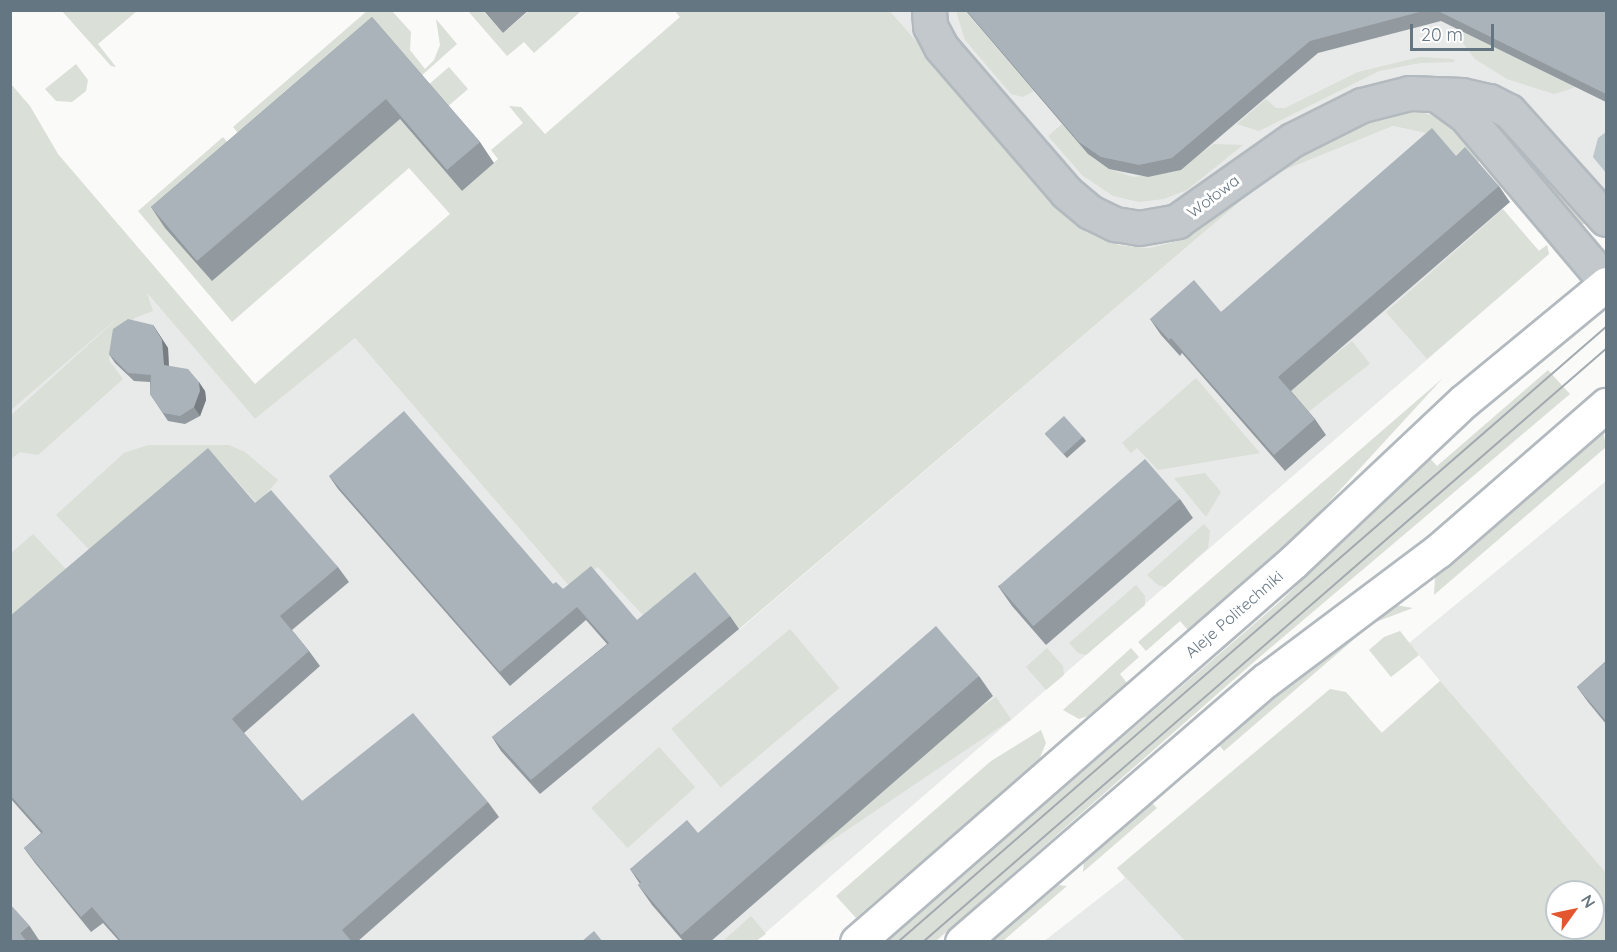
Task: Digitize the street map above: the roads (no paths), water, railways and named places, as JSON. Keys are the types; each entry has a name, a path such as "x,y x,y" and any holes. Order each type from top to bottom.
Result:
{"main road":[{"name":"Aleje Politechniki","path":"857,942 1287,568 1464,401 1606,283"},
{"path":"962,942 1266,680 1438,551 1606,405"}],"street":[{"name":"Wołowa","path":"929,10 930,26 941,47 1066,192 1090,212 1128,227 1166,225 1188,217 1280,147 1362,105 1399,94 1437,95 1490,101 1509,111 1606,219"},
{"path":"1437,95 1473,123 1606,283"}],"tram line":[{"path":"898,942 1606,327"},
{"path":"923,942 1606,349"}]}
